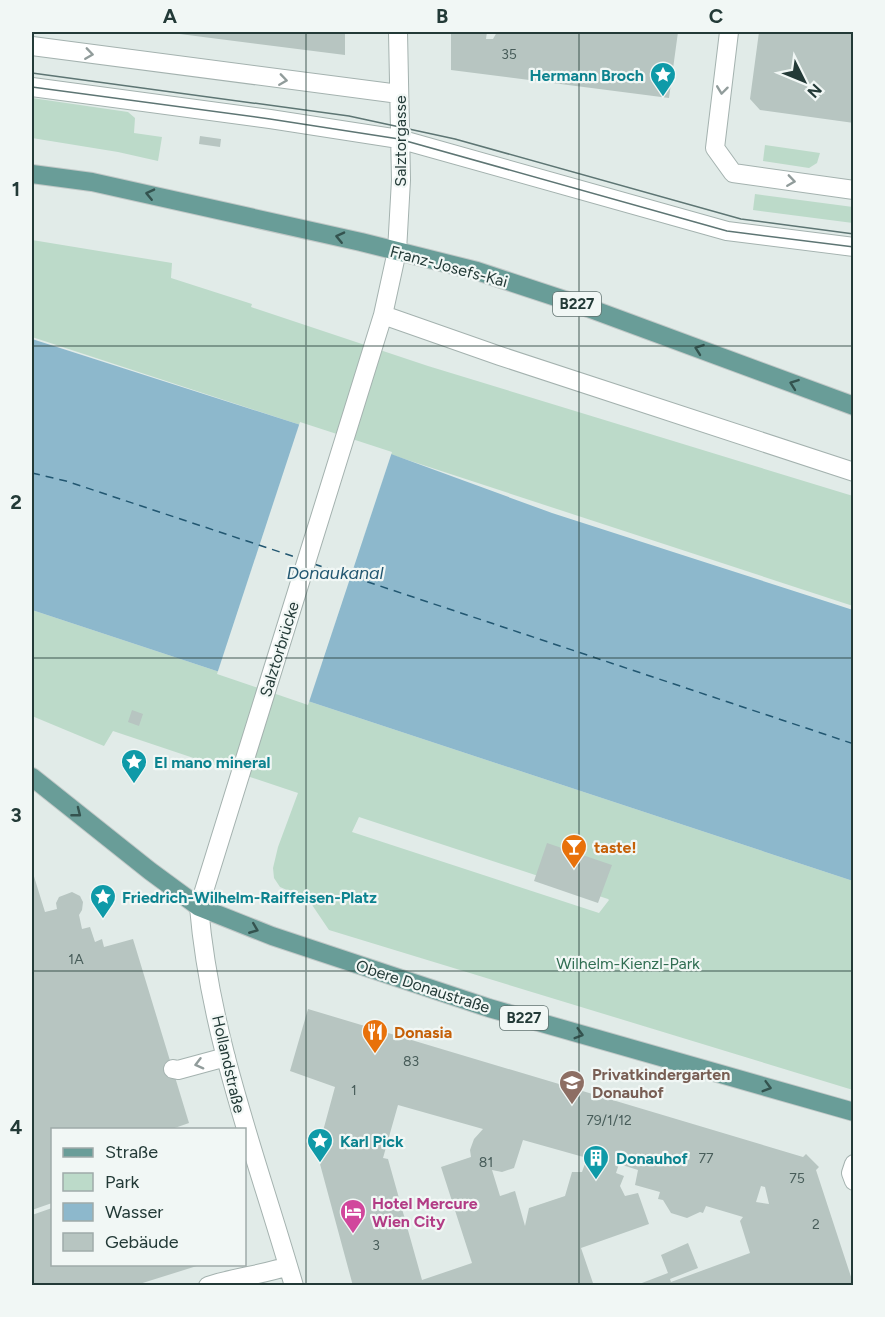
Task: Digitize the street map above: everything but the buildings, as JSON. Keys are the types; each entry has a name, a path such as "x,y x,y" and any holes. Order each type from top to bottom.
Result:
{"main road":[{"name":"Franz-Josefs-Kai","path":"32,174 92,182 477,271 583,306 854,406"},
{"name":"Obere Donaustraße","path":"32,777 199,907 272,936 489,1008 854,1112"}],"street":[{"name":"Salztorgasse","path":"397,251 401,180 398,32"},
{"path":"729,32 715,147 733,173 854,190"},
{"path":"32,46 399,94"},
{"path":"32,87 270,119 399,140 727,231 854,247"},
{"name":"Salztorbrücke","path":"199,907 383,315 397,251"},
{"path":"383,315 500,356 854,472"},
{"name":"Hollandstraße","path":"199,907 203,947 226,1057 245,1128"},
{"path":"172,1069 178,1070 226,1057"},
{"name":"Hollandstraße","path":"246,1132 294,1286"},
{"path":"854,1164 850,1173 854,1181"},
{"path":"208,1286 235,1277 288,1266"}],"green space":[{"path":"32,98 128,112 135,118 134,133 162,137 158,161 32,138"},
{"path":"765,145 820,153 817,163 809,168 763,161"},
{"path":"755,194 853,207 853,223 753,210"},
{"path":"32,240 172,263 171,278 252,304 251,307 428,366 853,496 853,606 32,337"},
{"name":"Wilhelm-Kienzl-Park","path":"32,610 853,881 853,1090 329,930 308,899 280,887 274,878 273,868 278,847 298,793 113,731 104,746 32,716","holes":["359,817 608,899 599,913 352,832"]}],"water":[{"name":"Donaukanal","path":"32,339 391,454 552,513 853,610 853,881 32,610"}],"pier":[{"path":"300,422 392,452 308,705 217,674"}],"ferry route":[{"path":"32,473 66,481 298,558"},
{"path":"314,564 854,744"}],"tram line":[{"path":"32,73 349,116 455,139 741,219 854,234"},
{"path":"32,87 399,139 727,231 854,247"}],"place":[{"name":"Hermann Broch","path":"663,98"},
{"name":"El mano mineral","path":"134,785"},
{"name":"taste!","path":"574,870"},
{"name":"Friedrich-Wilhelm-Raiffeisen-Platz","path":"103,920"},
{"name":"Donasia","path":"375,1055"},
{"name":"Privatkindergarten Donauhof","path":"572,1106"},
{"name":"Karl Pick","path":"320,1164"},
{"name":"Donauhof","path":"596,1181"},
{"name":"Hotel Mercure Wien City","path":"353,1235"}]}
